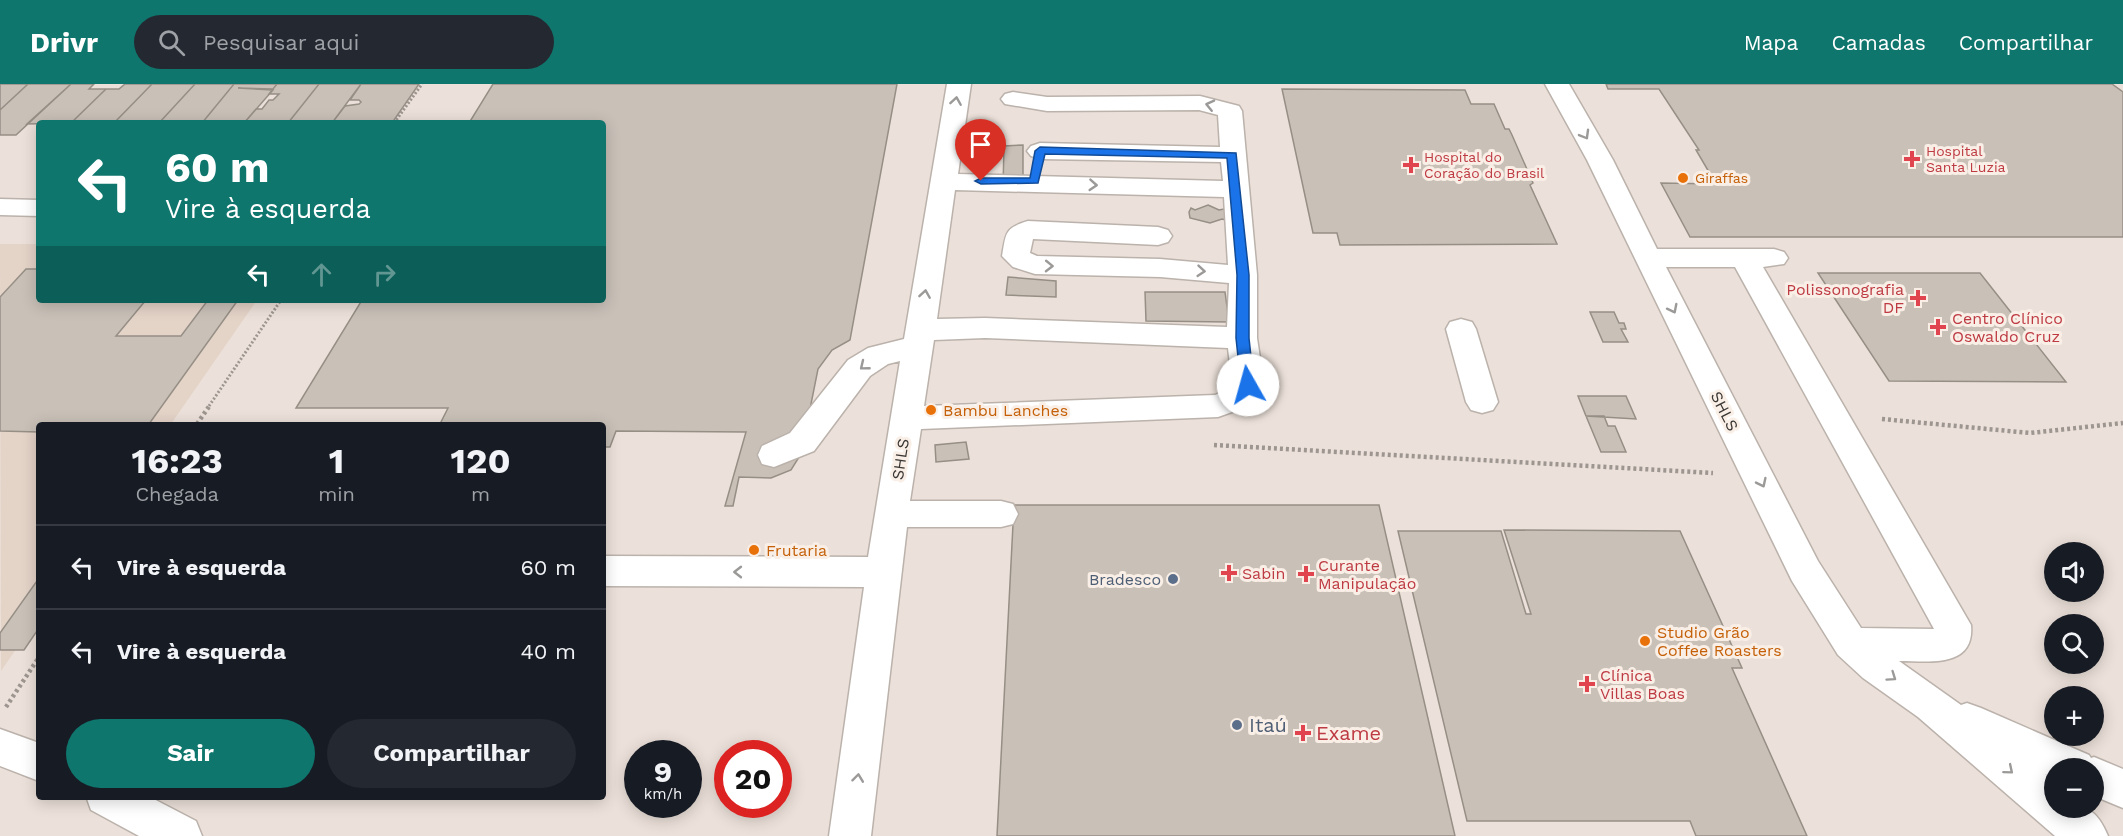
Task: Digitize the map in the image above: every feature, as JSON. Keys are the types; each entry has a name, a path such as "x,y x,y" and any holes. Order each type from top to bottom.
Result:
{"street":[{"name":"SHLS","path":"850,836 891,514 958,84"},
{"name":"SHLS","path":"1557,84 1599,160 1805,571 1851,644 1876,666 1932,705 2087,836"},
{"path":"906,418 1218,406 1235,399 1248,385 1242,338 1243,275 1230,111 1200,103 1047,104 1013,99"},
{"path":"1035,181 1047,104"},
{"path":"1040,151 1232,155"},
{"path":"943,183 1035,181 1160,189 1235,189"},
{"path":"1160,189 1158,236 1160,268"},
{"path":"0,207 36,208"},
{"path":"1158,236 1028,230 1020,233 1016,256 1035,265 1160,268 1243,275"},
{"path":"1647,258 1759,258 1952,625 1953,636 1945,645 1851,644"},
{"path":"774,455 802,442 859,368 879,355 918,338 985,328 1242,338"},
{"path":"1461,329 1482,402"},
{"path":"891,514 1001,514"},
{"path":"606,571 884,572"},
{"name":"SHLS","path":"1932,705 2052,758"},
{"path":"0,747 36,761"},
{"path":"2104,781 2123,789"},
{"path":"114,800 181,836"}],"path":[{"path":"396,120 422,84"},
{"path":"199,422 279,303"},
{"path":"1876,419 2030,433 2123,423"},
{"path":"1213,445 1758,476"},
{"path":"0,716 36,662"}],"shaded area":[{"path":"0,244 36,244 36,303 255,303 172,422 36,422 36,620 1,671"}],"building":[{"path":"0,84 28,84 0,110"},
{"path":"28,84 71,84 16,135 0,135 0,110"},
{"path":"71,84 94,84 89,89 106,89 74,120 36,120 36,124 27,124"},
{"path":"125,84 152,84 117,120 74,120 106,89 119,89"},
{"path":"152,84 195,84 162,120 117,120"},
{"path":"195,84 234,84 204,120 162,120"},
{"path":"234,84 277,84 273,89 238,88 273,90 247,120 204,120"},
{"path":"277,84 319,84 290,120 247,120 256,109 262,109 269,100 273,100 279,94 269,94"},
{"path":"319,84 361,84 334,120 290,120"},
{"path":"361,84 419,84 394,120 334,120 345,106 361,102 350,100"},
{"path":"493,84 897,84 850,340 832,350 818,369 801,454 791,470 771,478 739,477 733,506 725,506 746,432 616,431 610,447 606,447 606,422 441,422 448,408 296,408 360,303 606,303 606,120 471,120"},
{"name":"Hospital Santa Luzia","path":"1606,84 2112,84 2123,92 2123,237 1690,237 1661,183 1716,184 1696,150 1699,150 1659,89 1608,89"},
{"name":"Hospital do Coração do Brasil","path":"1282,89 1465,90 1471,104 1494,104 1505,129 1509,129 1512,135 1533,183 1530,185 1557,244 1340,245 1337,233 1313,233"},
{"path":"1023,145 1023,187 1003,188 1004,146"},
{"path":"1208,205 1219,210 1224,209 1227,212 1226,220 1210,223 1190,218 1191,208 1195,210"},
{"path":"26,269 36,269 36,303 144,303 116,336 181,336 206,303 236,303 150,422 36,422 36,432 0,431 0,297"},
{"name":"Centro Clínico Oswaldo Cruz","path":"1818,273 1980,273 2066,382 1889,381"},
{"path":"1008,277 1056,281 1056,297 1006,295"},
{"path":"1145,292 1225,292 1229,322 1146,321"},
{"path":"1590,312 1614,312 1619,323 1624,323 1626,329 1621,329 1628,342 1603,342"},
{"path":"1578,396 1626,396 1636,419 1586,416"},
{"path":"1586,416 1604,416 1608,426 1615,426 1626,452 1601,452"},
{"path":"966,442 969,459 936,462 935,445"},
{"path":"1014,505 1379,505 1455,836 997,836"},
{"name":"Clínica Villas Boas","path":"1504,530 1680,531 1742,668 1732,668 1807,836 1696,836 1690,821 1467,821 1398,531 1501,531 1526,614 1531,614"},
{"path":"36,582 36,632 24,650 0,650 0,633"}],"place":[{"name":"Hospital Santa Luzia","path":"1912,159"},
{"name":"Hospital do Coração do Brasil","path":"1411,165"},
{"name":"Giraffas","path":"1683,178"},
{"name":"Polissonografia DF","path":"1918,298"},
{"name":"Centro Clínico Oswaldo Cruz","path":"1938,327"},
{"name":"Bambu Lanches","path":"931,410"},
{"name":"Frutaria","path":"754,550"},
{"name":"Sabin","path":"1229,573"},
{"name":"Curante Manipulação","path":"1306,574"},
{"name":"Bradesco","path":"1173,579"},
{"name":"Studio Grão Coffee Roasters","path":"1645,641"},
{"name":"Clínica Villas Boas","path":"1587,684"},
{"name":"Itaú","path":"1237,725"},
{"name":"Exame","path":"1303,733"}],"route":[{"path":"981,181 1035,181 1040,151 1232,155 1243,275 1242,338 1248,385"}]}
